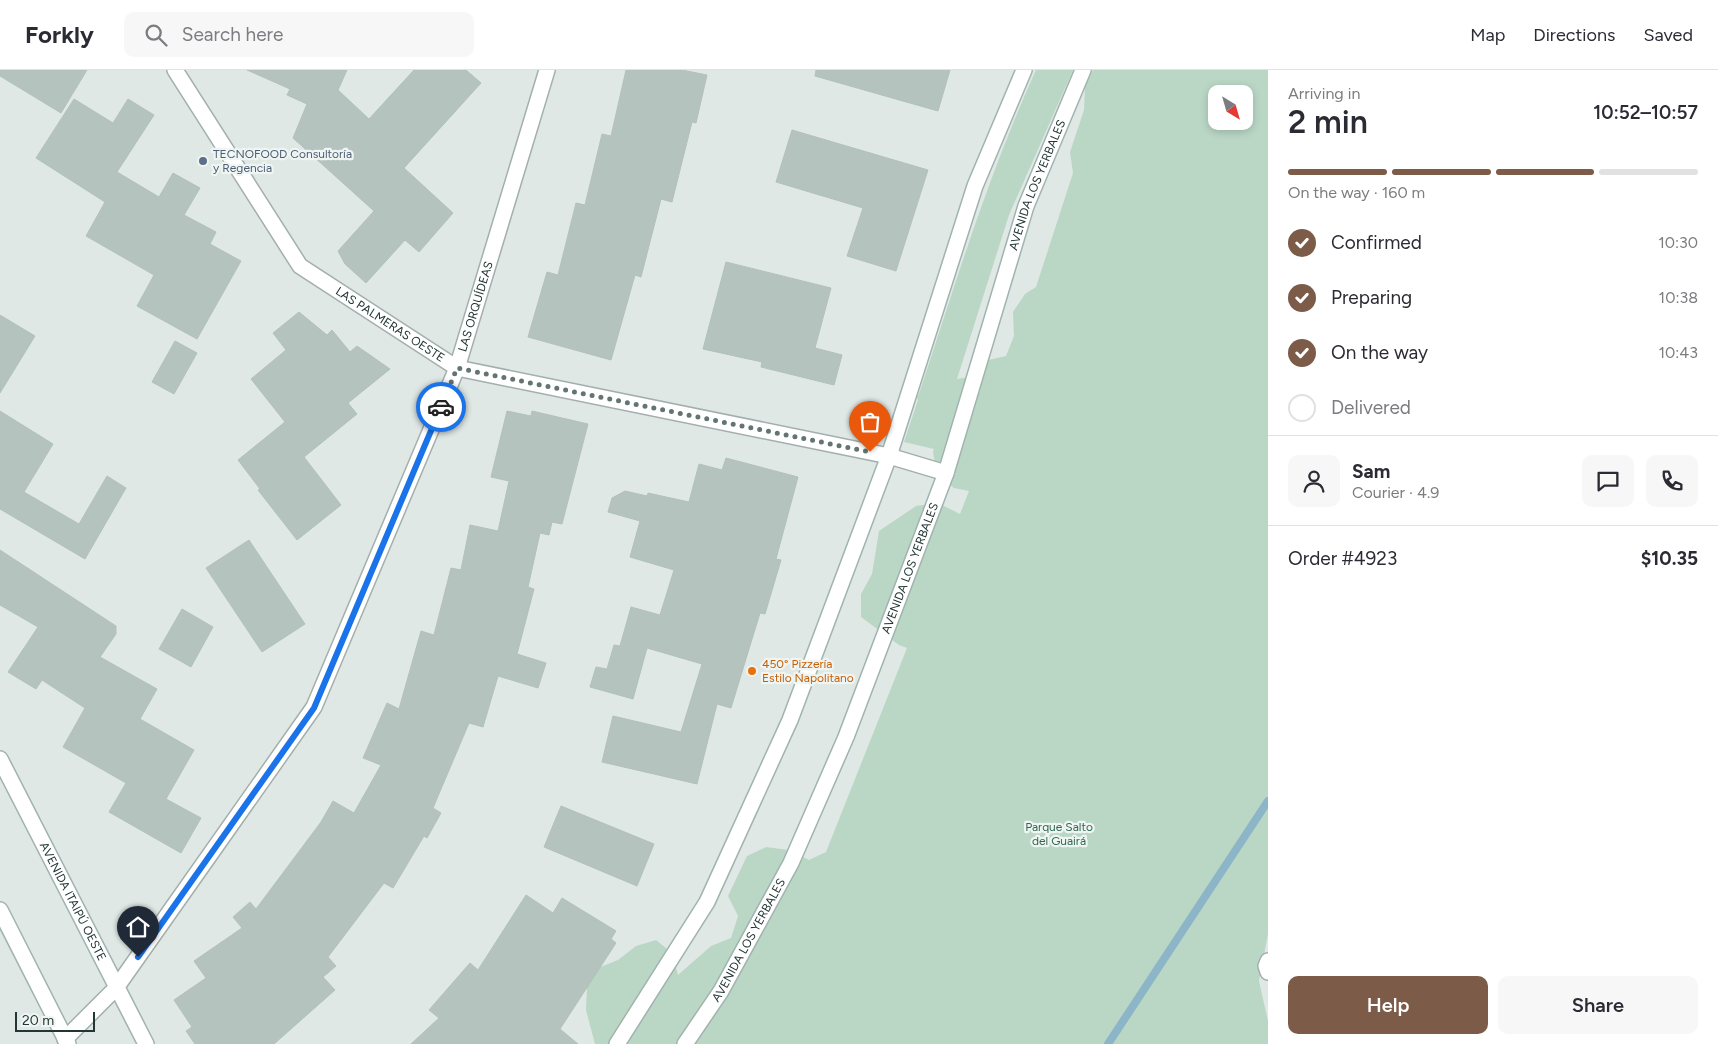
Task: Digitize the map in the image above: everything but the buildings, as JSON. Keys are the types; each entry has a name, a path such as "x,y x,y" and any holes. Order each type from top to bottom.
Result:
{"street":[{"name":"LAS PALMERAS OESTE","path":"175,70 300,266 457,368 888,456 946,473"},
{"name":"LAS ORQUÍDEAS","path":"66,1041 116,988 314,708 457,368 547,70"},
{"path":"617,1044 707,902 790,720 888,456 975,186 1024,70"},
{"name":"AVENIDA LOS YERBALES","path":"685,1044 721,990 791,864 846,738 946,473 1026,206 1083,70"},
{"name":"AVENIDA ITAIPÚ OESTE","path":"0,759 146,1044"},
{"path":"0,910 66,1041"}],"green space":[{"name":"Parque Salto del Guairá","path":"1036,70 1073,70 1009,215 957,379 970,377 984,361 1006,356 1014,336 1013,312 1025,294 1036,287 1073,173 1070,152 1084,110 1085,87 1093,70 1268,70 1268,934 1259,981 1268,1021 1268,1044 595,1044 586,1010 587,987 598,968 618,960 636,946 656,940 672,953 678,975 711,946 731,938 738,916 728,896 747,856 766,847 789,850 809,860 826,852 907,648 899,645 861,617 861,594 872,574 879,531 916,506 938,503 960,514 969,491 954,488 937,475 934,449 904,442 918,400 917,397 973,230"}],"waterway":[{"path":"1108,1044 1268,801"}],"way so far":[{"path":"441,407 457,368 870,452"}],"place":[{"name":"TECNOFOOD Consultoría y Regencia","path":"203,161"},
{"name":"450° Pizzería Estilo Napolitano","path":"752,671"}],"route":[{"path":"138,957 314,708 441,407"}]}
